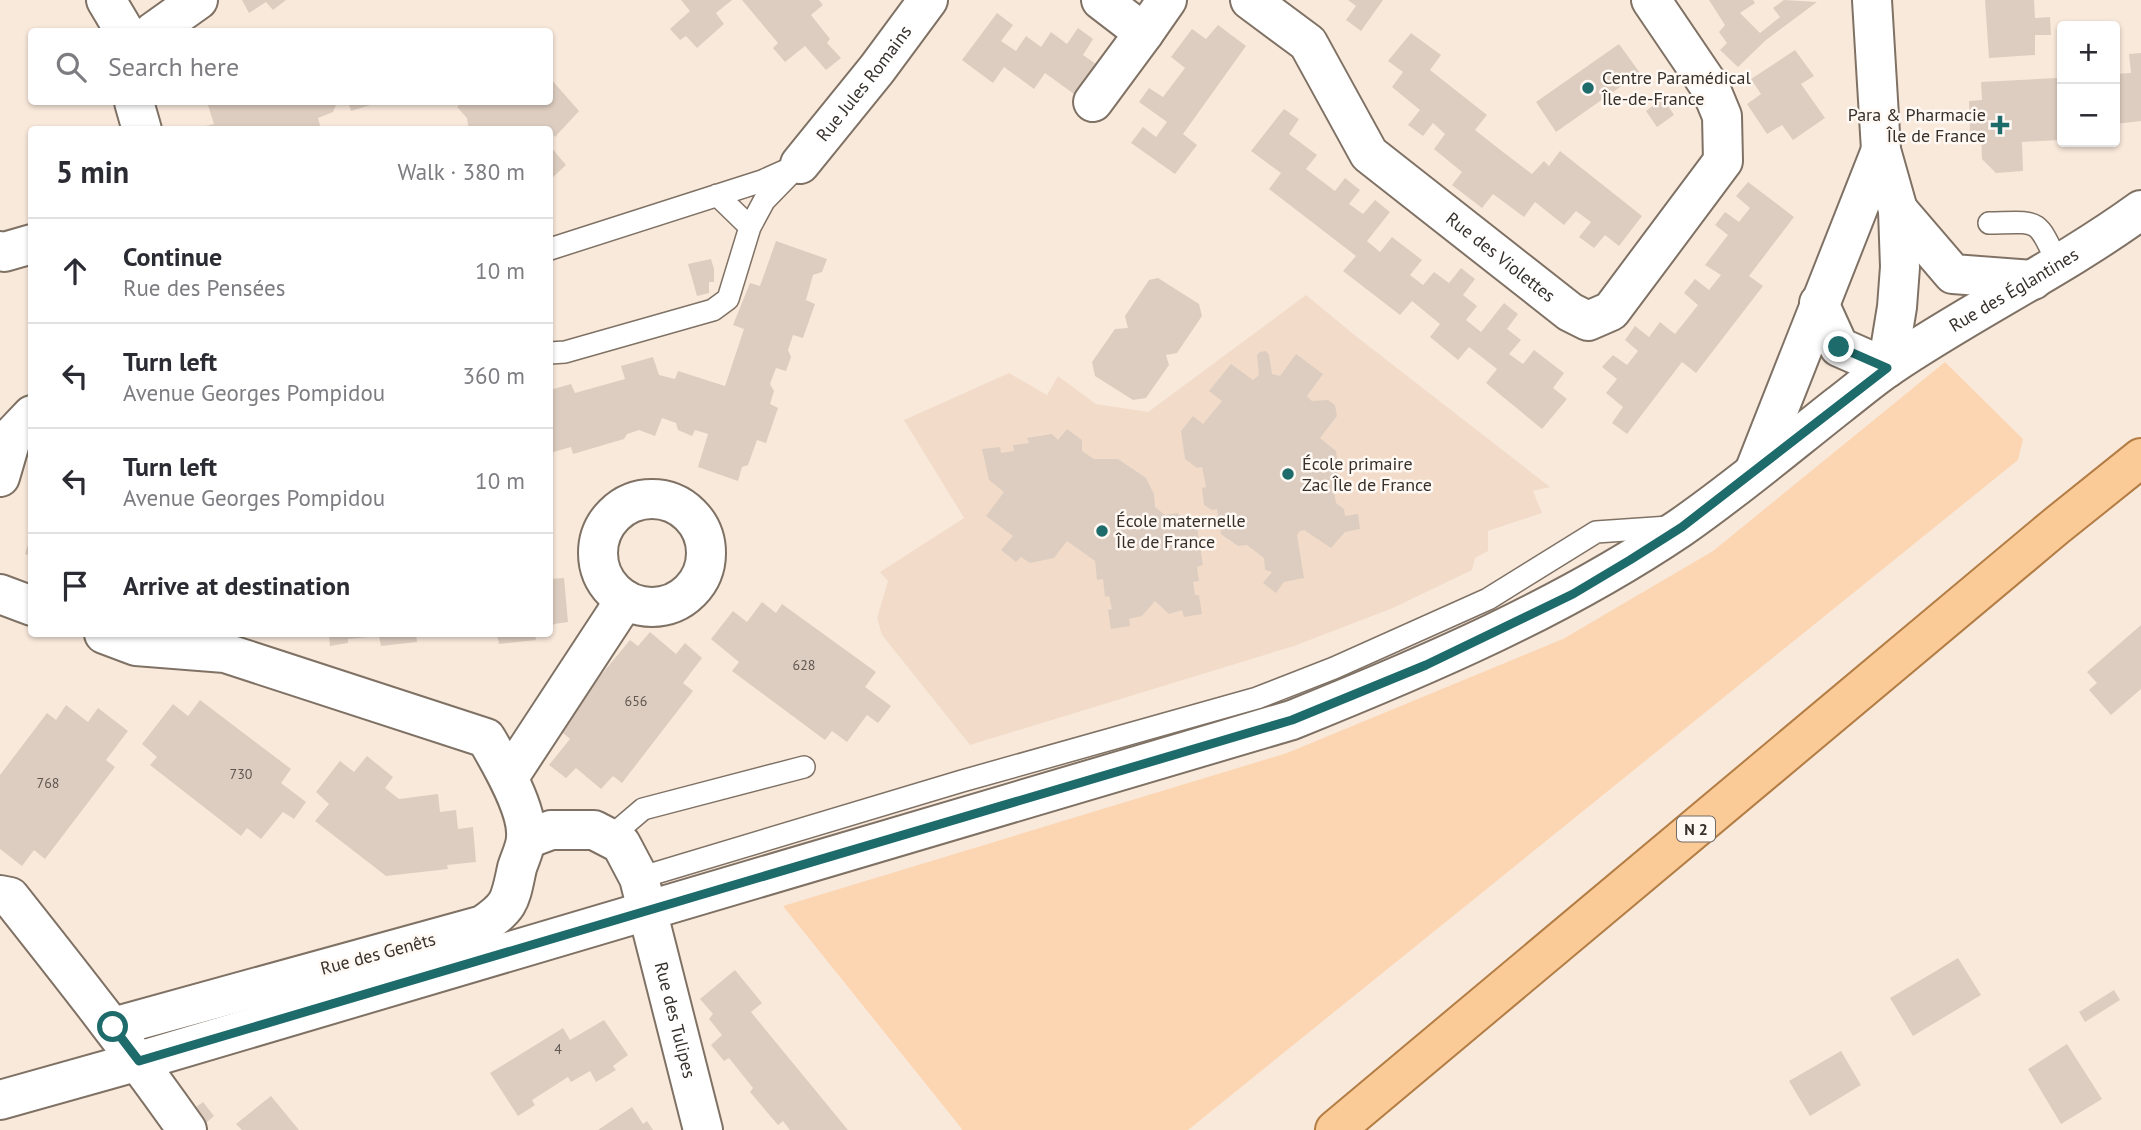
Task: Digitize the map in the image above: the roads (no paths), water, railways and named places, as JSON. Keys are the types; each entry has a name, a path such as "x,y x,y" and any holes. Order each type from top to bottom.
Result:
{"main road":[{"name":"N 2","path":"1335,1130 2141,458"}],"street":[{"path":"106,0 123,28"},
{"path":"159,28 198,0"},
{"name":"Rue Jules Romains","path":"800,164 877,69 928,0"},
{"path":"1101,0 1144,33"},
{"path":"1093,103 1167,0"},
{"name":"Rue des Violettes","path":"1250,0 1308,43 1369,154 1570,312 1588,321 1611,311 1723,161 1722,116 1710,87 1651,0"},
{"path":"1819,303 1839,347 1887,368 1899,281 1898,210 1881,150 1872,0"},
{"path":"135,105 141,126"},
{"path":"1754,472 1881,150"},
{"path":"1898,210 1954,274 2046,272"},
{"name":"Rue des Églantines","path":"0,1100 139,1061 643,894 1292,720 1426,665 1573,594 1682,527 1887,368 1946,329 2046,272 2141,210"},
{"path":"0,251 28,245"},
{"path":"0,477 12,436 28,419"},
{"path":"0,594 28,604"},
{"path":"509,777 625,600"},
{"path":"112,637 136,646 225,653 486,738 509,777 527,839 551,830 594,830 609,838"},
{"name":"Rue des Tulipes","path":"609,838 621,844 643,894 703,1130"},
{"name":"Rue des Genêts","path":"113,1027 483,925 500,913 509,902 527,839"},
{"path":"0,895 10,897 139,1061 187,1130"}],"lane":[{"path":"553,247 762,181 800,164"},
{"path":"553,353 565,352 713,310 728,299 750,227 764,201 800,164"},
{"path":"717,195 750,227"},
{"path":"1989,223 2031,222 2043,231 2046,272"},
{"path":"609,838 643,809 804,767"}],"place":[{"name":"Centre Paramédical Île-de-France","path":"1588,88"},
{"name":"Para & Pharmacie Île de France","path":"2000,125"},
{"name":"École primaire Zac Île de France","path":"1288,474"},
{"name":"École maternelle Île de France","path":"1102,531"}]}
